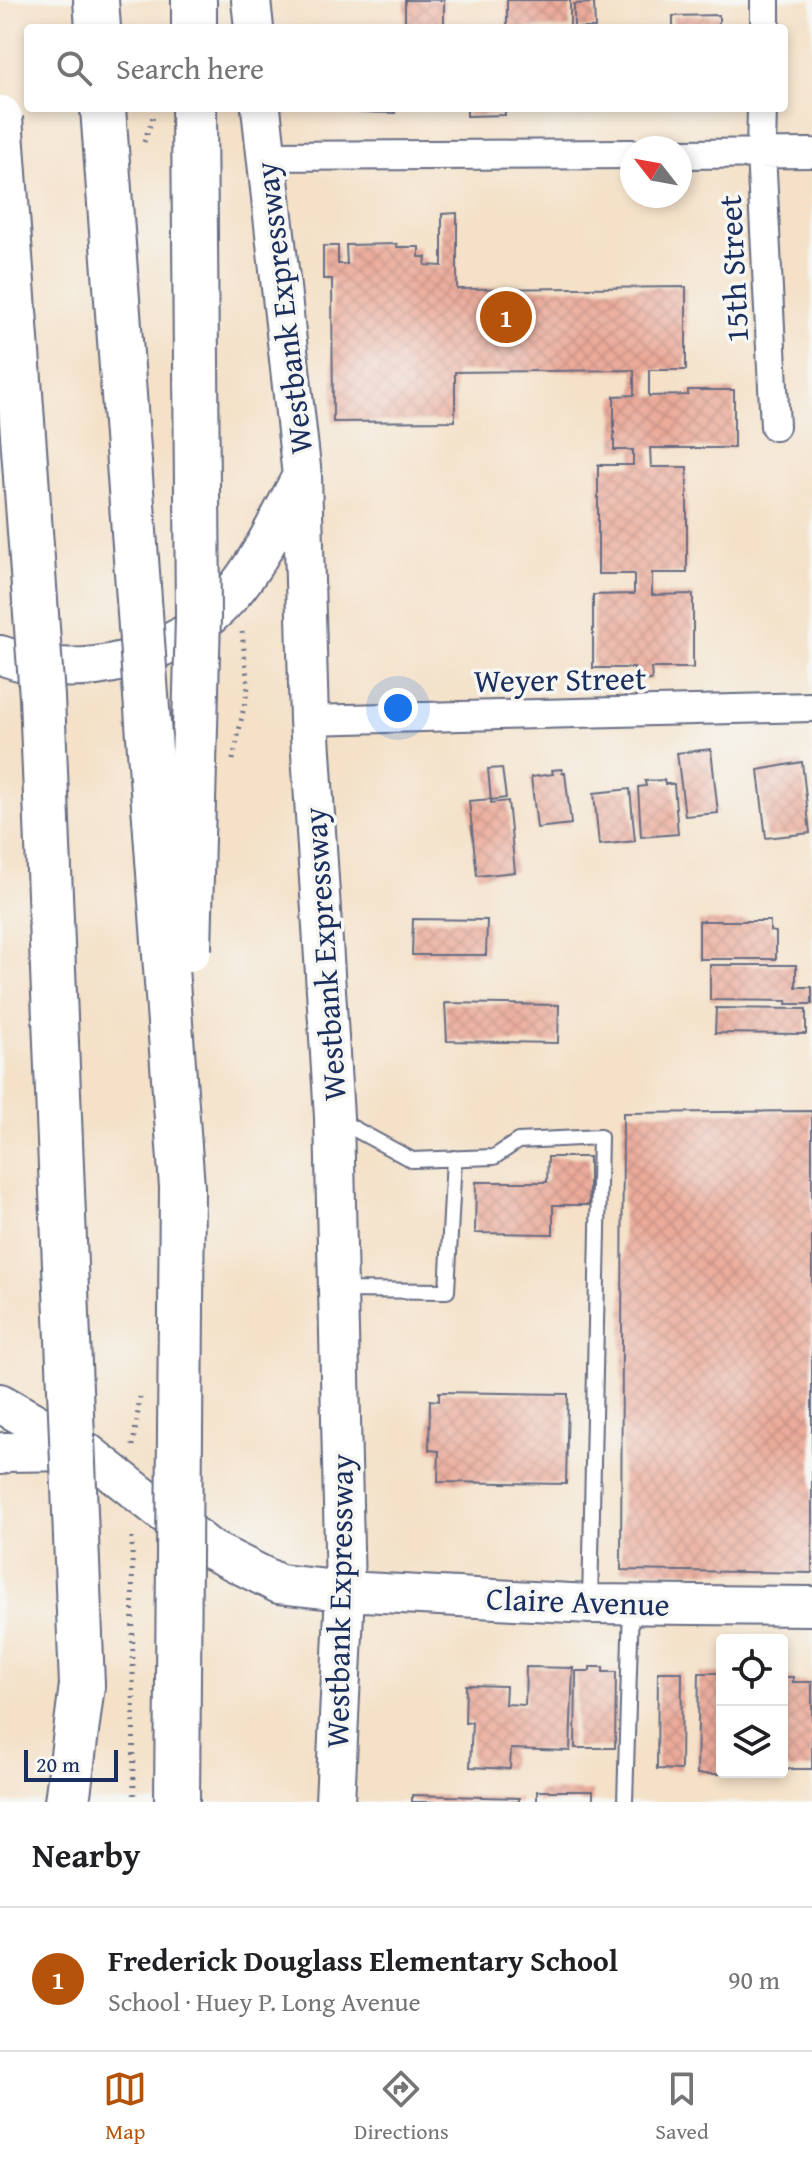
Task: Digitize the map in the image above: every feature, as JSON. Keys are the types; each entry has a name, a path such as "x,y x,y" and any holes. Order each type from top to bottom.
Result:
{"highway":[{"path":"96,0 98,24"},
{"path":"194,0 194,24"},
{"path":"103,112 182,1187"},
{"path":"177,1802 182,1187 197,671 194,112"},
{"path":"0,118 42,697 82,1685 80,1802"},
{"path":"0,456 42,697"},
{"path":"67,1802 82,1685"}],"main road":[{"path":"251,0 254,24"},
{"name":"Westbank Expressway","path":"261,112 302,476 309,720 334,1117 345,1591 335,1802"},
{"path":"0,655 52,667 88,667 139,657 184,636 229,597 248,572 302,476"},
{"name":"Claire Avenue","path":"0,1403 85,1451 211,1550 279,1584 345,1591 590,1604 812,1606"},
{"path":"0,1455 4,1452 85,1451"}],"street":[{"path":"765,0 765,24"},
{"name":"15th Street","path":"762,112 761,153 775,426"},
{"path":"692,154 812,153"},
{"path":"266,156 620,154"},
{"name":"Weyer Street","path":"309,720 812,707"}],"lane":[{"path":"334,1117 412,1160 494,1157 518,1141 600,1137 590,1604"},
{"path":"338,1290 447,1291 454,1158"},
{"path":"625,1802 631,1604"}],"path":[{"path":"132,1537 134,1802"}],"building":[{"path":"405,0 444,0 444,24 405,24"},
{"path":"507,0 570,0 570,24 507,24"},
{"path":"594,3 595,24 574,24 574,4"},
{"path":"719,15 719,24 673,24 673,16"},
{"path":"467,112 505,112 505,115 467,116"},
{"path":"457,213 457,289 686,287 686,370 649,370 649,396 688,395 688,390 734,390 734,448 650,448 651,467 687,467 687,573 652,573 652,595 693,594 693,668 651,668 652,680 634,680 634,668 593,668 593,595 634,594 634,574 598,574 598,465 633,465 633,450 614,450 614,396 634,395 634,370 455,372 455,421 333,422 332,279 323,279 323,246 338,246 338,264 347,264 346,245 397,244 397,247 419,247 419,257 426,257 425,265 442,266 442,214"},
{"path":"711,749 718,813 685,816 677,753"},
{"path":"802,762 810,833 766,838 758,770"},
{"path":"502,768 506,798 491,800 488,769"},
{"path":"562,769 571,824 537,828 531,777 553,774 552,770"},
{"path":"664,780 665,784 674,784 678,834 641,837 638,787 646,786 645,781"},
{"path":"630,789 635,841 599,845 594,793"},
{"path":"491,799 491,803 508,801 515,872 477,876 469,801"},
{"path":"413,919 487,920 486,955 412,955"},
{"path":"699,921 770,921 770,931 776,932 776,959 699,959"},
{"path":"710,965 796,965 796,987 812,987 812,1004 710,1000"},
{"path":"445,1003 559,1005 558,1043 447,1041"},
{"path":"716,1008 806,1009 806,1034 715,1033"},
{"path":"812,1111 812,1573 621,1570 623,1113"},
{"path":"548,1157 589,1157 589,1205 553,1205 553,1234 475,1233 476,1182 547,1182"},
{"path":"439,1392 568,1394 566,1484 438,1482 439,1451 429,1450 430,1400 439,1401"},
{"path":"526,1667 573,1668 570,1751 511,1749 510,1769 470,1767 472,1722 465,1723 466,1685 506,1686 505,1704 525,1705"},
{"path":"590,1667 603,1667 603,1672 616,1672 615,1748 575,1748 576,1671 590,1671"},
{"path":"658,1672 682,1672 681,1770 657,1769"},
{"path":"699,1673 716,1673 716,1774 697,1774"},
{"path":"788,1677 793,1677 793,1682 812,1682 812,1769 788,1769"},
{"path":"537,1791 593,1791 593,1802 537,1802"},
{"path":"412,1795 519,1798 519,1802 412,1802"}],"place":[{"name":"Frederick Douglass Elementary School","path":"506,317"}]}
